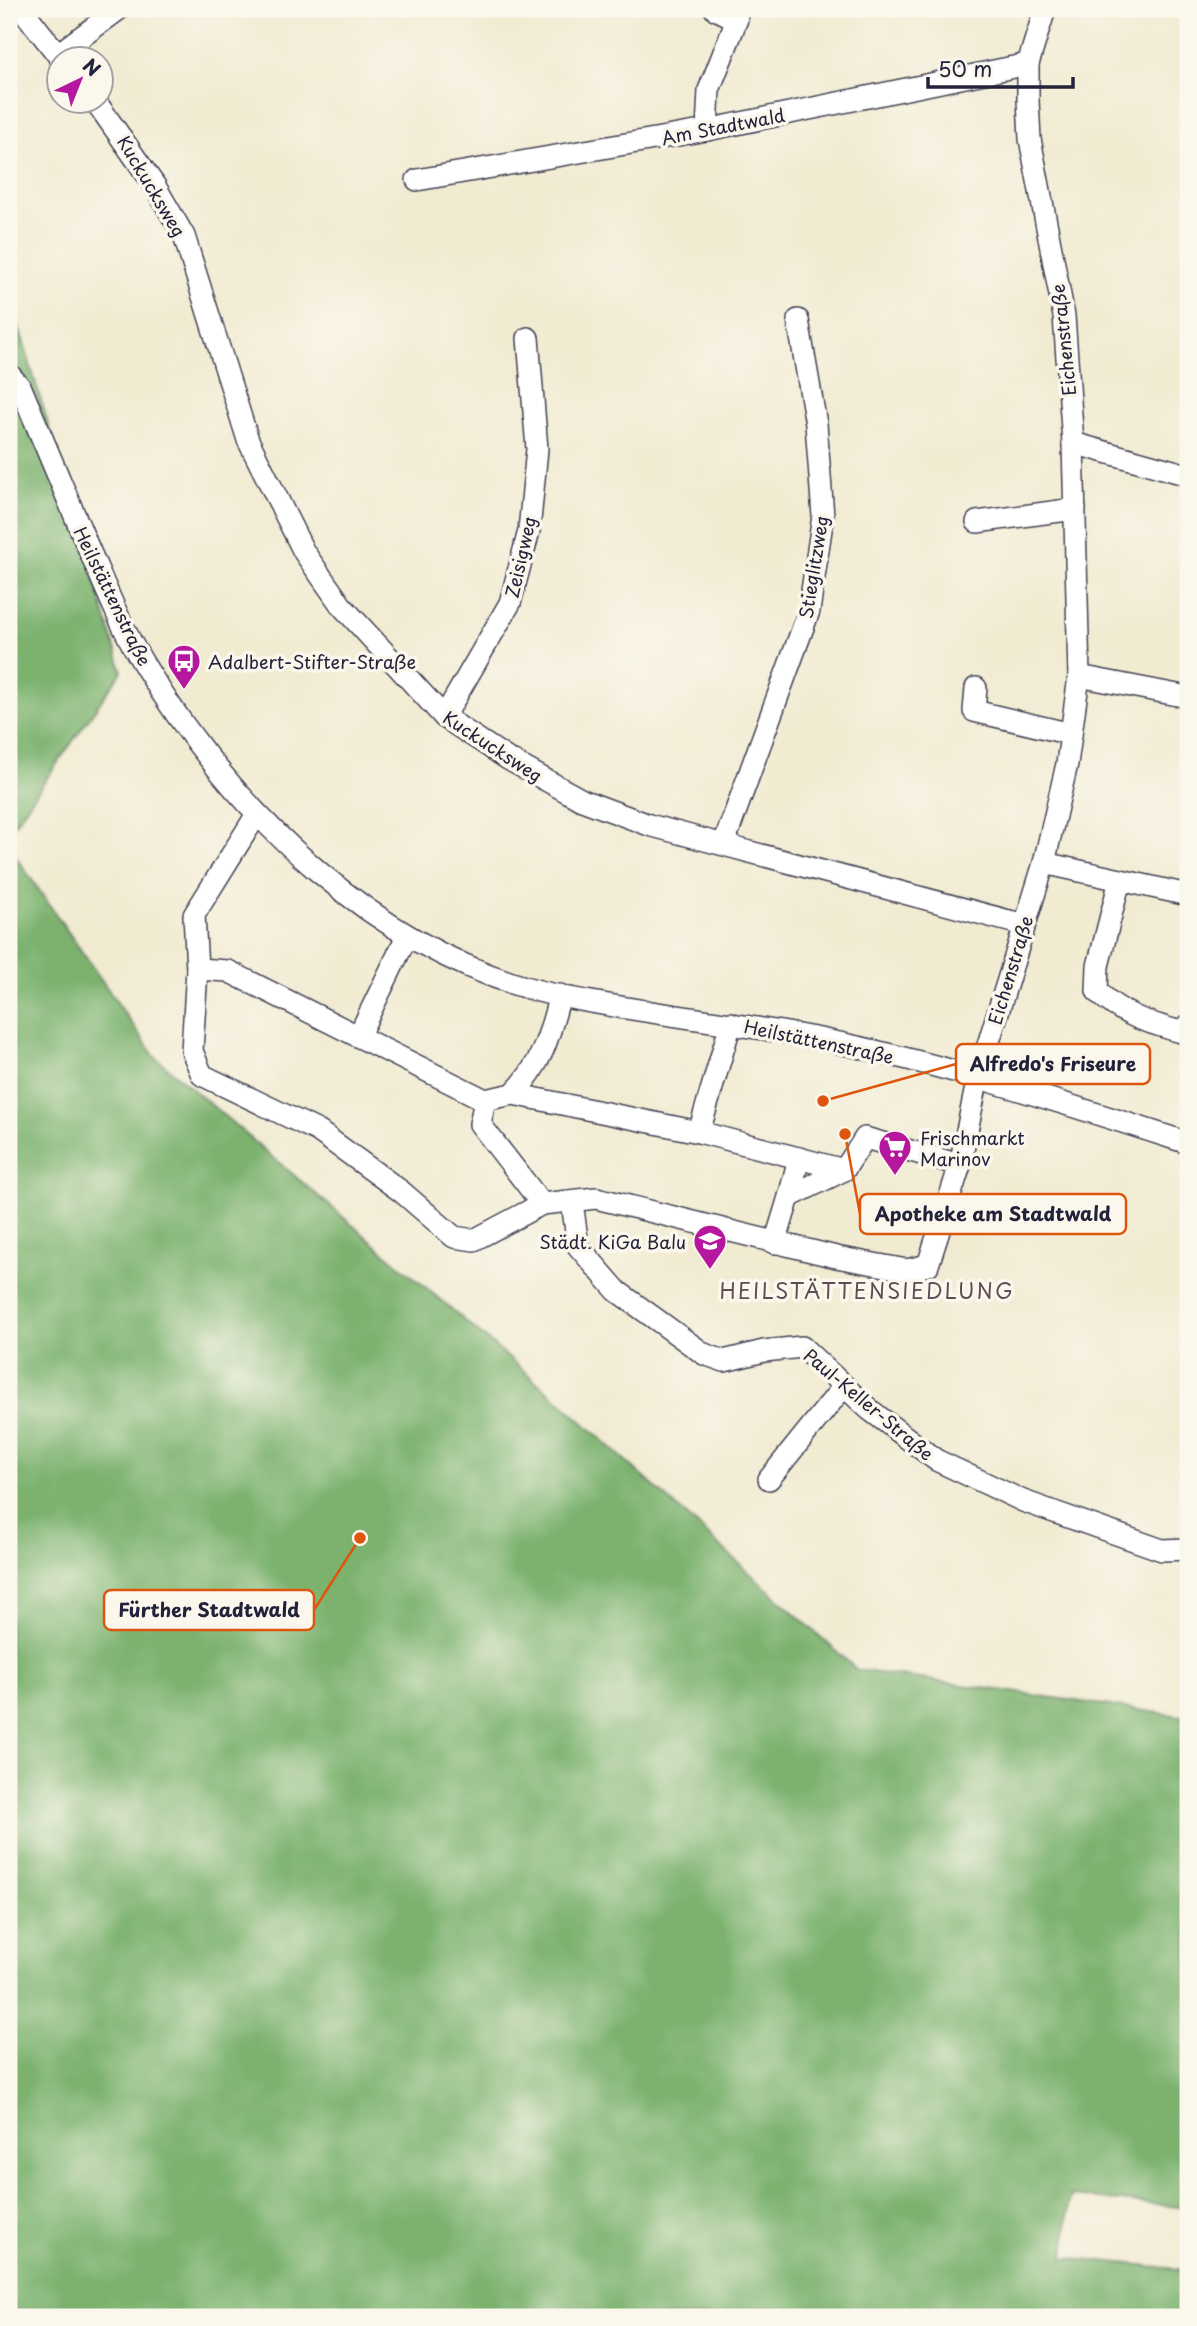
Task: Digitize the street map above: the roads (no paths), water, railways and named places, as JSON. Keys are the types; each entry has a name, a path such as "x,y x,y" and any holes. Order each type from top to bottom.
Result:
{"street":[{"path":"22,9 51,46"},
{"path":"74,46 120,9"},
{"path":"707,130 709,90 737,19 715,9"},
{"name":"Eichenstraße","path":"775,1242 907,1270 928,1265 934,1255 960,1164 978,1077 1044,863 1071,734 1079,676 1073,443 1064,316 1030,139 1028,64 1045,9"},
{"name":"Am Stadtwald","path":"417,180 707,130 1028,64"},
{"name":"Kuckucksweg","path":"106,116 148,175 184,236 248,440 304,552 341,605 444,717 508,760 582,800 649,825 724,843 1024,926"},
{"name":"Stieglitzweg","path":"724,843 809,611 823,516 816,424 798,320"},
{"name":"Zeisigweg","path":"444,717 510,603 529,531 537,449 528,338"},
{"name":"Heilstättenstraße","path":"9,374 21,388 106,588 143,663 198,741 257,814 324,877 407,936 467,968 560,995 869,1049 978,1077 1188,1143"},
{"path":"1073,443 1188,475"},
{"path":"977,522 1075,509"},
{"path":"1079,676 1188,697"},
{"path":"976,688 974,710 1071,734"},
{"path":"257,814 194,915 197,969 192,1051 202,1075 318,1131 402,1192 454,1237 474,1240 542,1204 596,1198 775,1242 799,1158"},
{"path":"1044,863 1188,895"},
{"path":"1121,880 1098,966 1097,991 1115,1008 1148,1023 1181,1032 1188,1026"},
{"path":"359,1035 407,936"},
{"path":"197,969 228,971 485,1100 513,1094 699,1132 844,1170"},
{"path":"513,1094 532,1074 545,1050 560,995"},
{"name":"Heilstättenstraße","path":"699,1132 731,1023"},
{"path":"485,1100 480,1124 542,1204"},
{"path":"789,1197 844,1170 865,1138 960,1164"},
{"name":"Paul-Keller-Straße","path":"572,1202 578,1246 617,1291 704,1354 724,1361 764,1351 802,1347 870,1410 936,1460 1023,1502 1162,1550 1188,1549"},
{"path":"769,1479 844,1386"}],"waterway":[{"path":"9,2311 14,2317"}],"place":[{"name":"Adalbert-Stifter-Straße","path":"184,691"},
{"name":"Alfredo's Friseure","path":"823,1101"},
{"name":"Apotheke am Stadtwald","path":"845,1134"},
{"name":"Frischmarkt Marinov","path":"895,1177"},
{"name":"Städt. KiGa Balu","path":"710,1271"},
{"name":"Fürther Stadtwald","path":"360,1538"}],"district":[{"name":"HEILSTÄTTENSIEDLUNG","path":"867,1290"}]}
